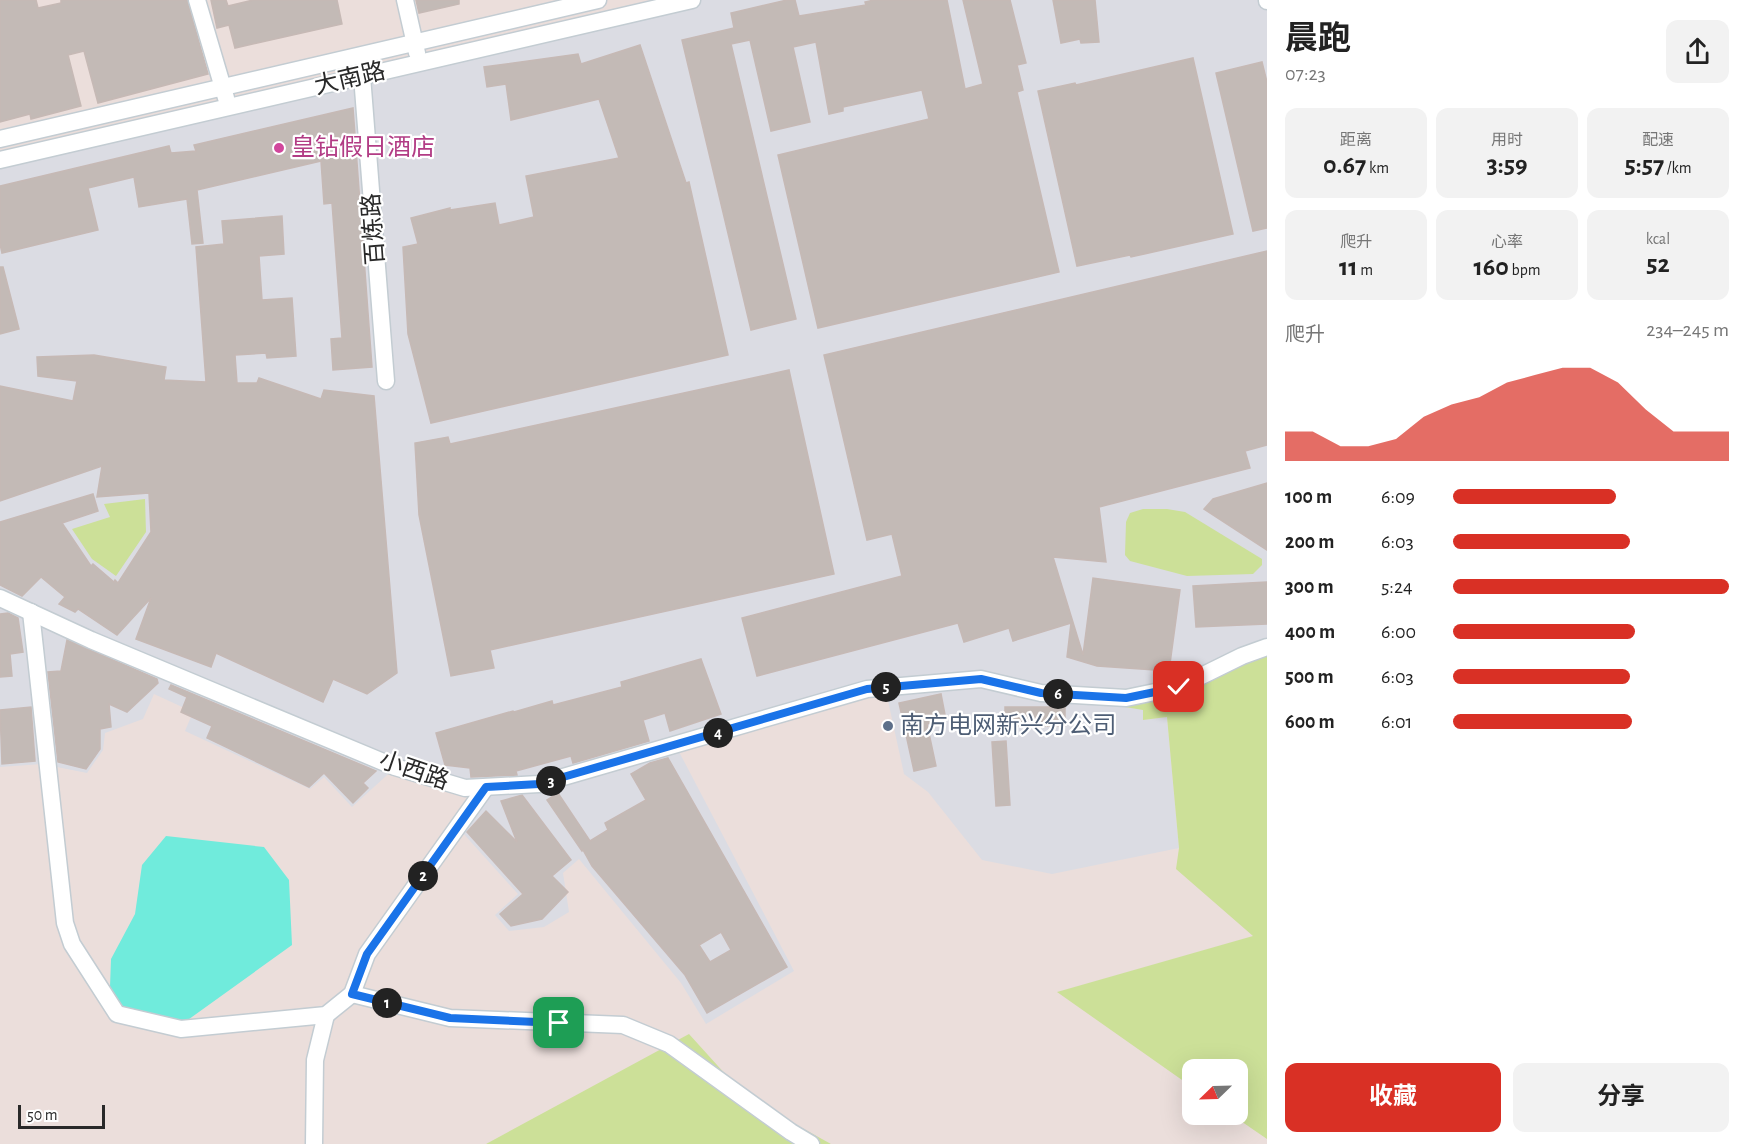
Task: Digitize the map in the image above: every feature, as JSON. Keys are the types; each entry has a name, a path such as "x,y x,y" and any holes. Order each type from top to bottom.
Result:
{"street":[{"path":"197,0 229,107"},
{"path":"405,0 419,63"},
{"path":"590,1 592,23"},
{"name":"大南路","path":"0,139 590,1"},
{"name":"大南路","path":"419,63 415,64 686,1"},
{"name":"大南路","path":"0,160 419,63"},
{"name":"百炼路","path":"362,76 386,381"},
{"name":"小西路","path":"0,598 92,640 396,767 465,788 539,784 867,689 981,679 1041,693 1126,698 1179,687 1242,656 1267,647"},
{"path":"31,612 65,923 72,944 117,1014 181,1029 326,1015 352,994 367,954 486,787"},
{"path":"352,994 450,1018 622,1025 669,1044 811,1144"},
{"path":"314,1144 315,1060 326,1015"}],"shaded area":[{"path":"687,0 1267,0 1267,647 1179,687 1049,694 1144,710 1143,720 1167,717 1179,848 1052,874 982,860 928,792 904,774 885,687 676,746 794,971 706,1024 681,983 579,859 563,873 569,912 544,927 509,931 495,915 518,894 461,831 485,795 396,767 352,807 324,777 310,789 185,731 193,712 154,694 143,719 105,733 103,750 87,773 42,764 0,767 0,160"}],"green space":[{"path":"145,499 146,532 116,576 92,559 72,529 110,517 104,504"},
{"path":"1143,509 1185,512 1262,559 1262,565 1253,574 1187,576 1130,561 1125,555 1126,522 1130,513"},
{"path":"1267,647 1267,1139 1247,1125 1248,1059 1182,1059 1182,1080 1057,992 1253,936 1176,869 1179,848 1167,717 1143,720 1143,710 1041,693 1126,698"},
{"path":"689,1034 746,1097 831,1144 486,1144"}],"water":[{"path":"166,836 264,847 289,880 292,945 185,1022 129,1017 110,987 111,959 135,914 142,865"}],"building":[{"path":"0,0 36,0 38,8 61,3 61,0 187,0 208,74 98,103 84,51 68,55 81,106 31,119 30,114 0,122"},
{"path":"211,0 226,0 228,6 253,0 337,0 342,24 235,48 229,25 217,28"},
{"path":"416,0 459,0 459,4 419,13"},
{"path":"795,0 799,16 866,5 865,2 874,0 947,0 965,89 983,84 963,0 1010,0 1026,63 1017,65 1023,90 1017,92 1059,272 818,328 778,155 929,119 922,90 843,107 843,111 829,114 816,42 793,47 810,122 771,131 750,40 731,44 796,319 751,330 682,40 734,28 731,13"},
{"path":"1053,0 1095,0 1099,42 1081,43 1080,39 1061,43"},
{"path":"640,45 686,183 689,182 728,355 431,423 408,334 403,247 418,244 411,218 450,208 450,210 495,203 499,225 534,217 526,176 619,158 599,99 511,120 506,84 487,87 484,67 578,54 581,64"},
{"path":"1193,58 1233,234 1131,257 1130,255 1077,266 1038,91 1075,83 1076,85"},
{"path":"1262,62 1267,82 1267,228 1253,231 1216,73"},
{"path":"353,108 372,367 333,370 331,339 342,338 332,203 324,204 321,161 197,190 203,243 192,244 187,199 139,207 134,177 88,188 98,230 2,253 0,186 169,146 171,153 196,151 194,145"},
{"path":"282,216 284,254 259,256 262,300 292,298 296,356 267,358 266,353 235,355 237,383 257,383 259,378 321,399 324,390 374,396 397,673 367,694 333,679 323,702 216,653 211,667 136,639 151,598 117,635 78,609 75,612 59,604 65,597 41,577 22,596 0,585 0,522 93,494 98,511 62,523 91,566 93,564 118,583 151,532 149,493 97,497 102,466 0,501 0,386 73,401 77,381 38,376 37,357 94,355 166,367 164,380 206,382 196,247 224,244 222,221"},
{"path":"1267,251 1267,445 1245,451 1250,468 1099,507 1106,562 1053,557 1083,655 1093,578 1180,590 1169,671 1097,666 1067,657 1071,623 1013,641 1009,628 964,642 958,623 757,676 742,618 902,576 892,534 867,540 824,355"},
{"path":"0,267 3,267 19,329 0,334"},
{"path":"789,370 834,574 490,650 494,668 451,676 419,515 415,443 448,437 450,444"},
{"path":"1267,483 1267,550 1204,509 1213,499"},
{"path":"1267,582 1267,624 1196,627 1193,586"},
{"path":"8,613 18,618 23,652 10,654 12,676 0,677 0,614"},
{"path":"67,640 157,679 158,683 127,712 109,704 111,727 100,729 100,749 86,769 58,762 48,672 61,671"},
{"path":"701,659 721,714 670,731 665,713 643,720 649,741 573,763 571,756 516,771 517,775 471,777 470,768 445,765 436,733 552,701 553,705 622,687 621,682"},
{"path":"171,685 376,771 363,783 368,788 353,803 324,773 309,787 207,738 212,726 181,712 187,697 169,689"},
{"path":"941,694 946,720 927,724 936,766 914,771 899,703"},
{"path":"31,707 35,761 2,764 0,710"},
{"path":"1005,707 1065,707 1065,726 1005,726"},
{"path":"1006,741 1010,805 996,806 992,742"},
{"path":"668,758 787,967 707,1013 685,975 592,866 547,800 558,793 590,841 608,830 605,823 646,800 631,774 650,763","holes":["721,932 731,950 710,962 699,945"]},
{"path":"522,795 571,860 552,876 568,892 542,919 511,926 500,914 523,894 467,832 486,811 517,842 501,801"}],"place":[{"name":"皇钻假日酒店","path":"279,148"},
{"name":"南方电网新兴分公司","path":"888,726"}],"route":[{"path":"559,1023 450,1018 352,994 367,954 486,787 539,784 867,689 981,679 1041,693 1126,698 1179,687"}]}
